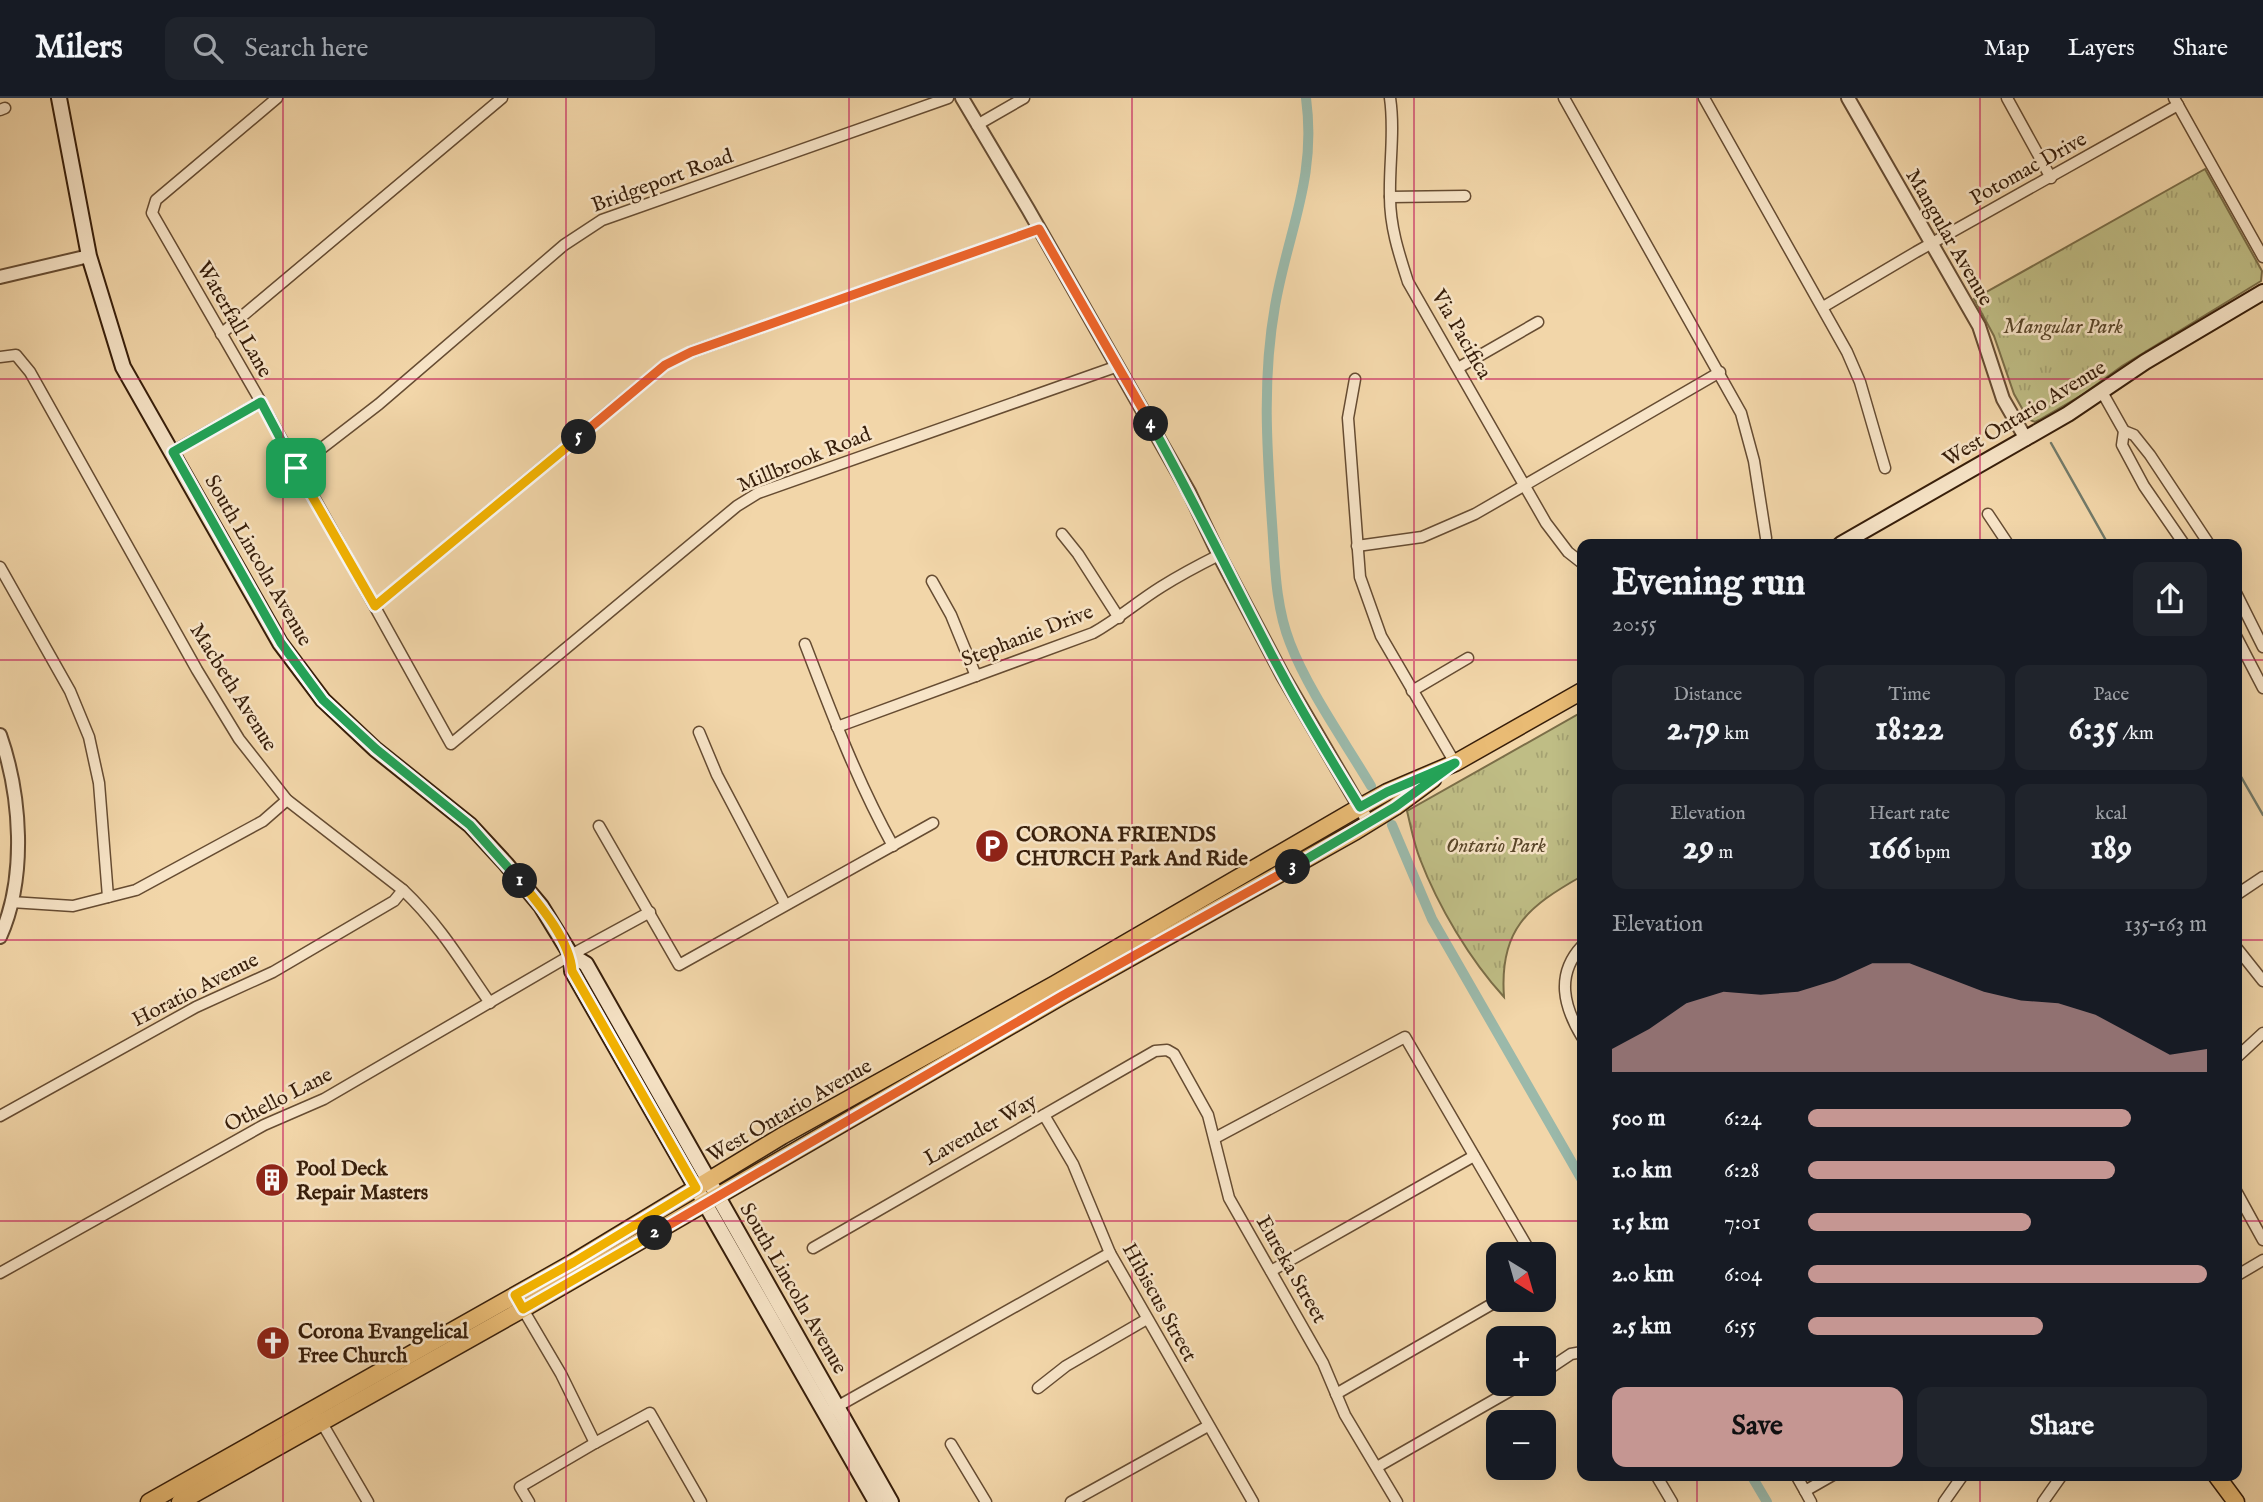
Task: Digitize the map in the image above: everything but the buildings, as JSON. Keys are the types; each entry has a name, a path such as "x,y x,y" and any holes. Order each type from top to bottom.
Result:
{"main road":[{"name":"South Lincoln Avenue","path":"59,98 89,256 123,367 281,643 323,700 376,749 470,825 541,906 571,956 572,971 702,1184 831,1410 891,1502"},
{"name":"West Ontario Avenue","path":"1850,539 2026,439 2145,362 2263,292"},
{"name":"West Ontario Avenue","path":"519,1302 574,1262 782,1136 1055,985 1360,807 1387,792 1455,763 1577,694"},
{"name":"West Ontario Avenue","path":"180,1502 318,1416 519,1302 711,1200 1062,996 1369,823 1455,763"},
{"name":"South Lincoln Avenue","path":"831,1410 876,1502"},
{"name":"West Ontario Avenue","path":"149,1502 318,1416"},
{"path":"2220,1481 2236,1502"}],"street":[{"name":"Waterfall Lane","path":"277,98 156,200 152,213 261,402 451,744"},
{"path":"221,334 502,98"},
{"name":"Bridgeport Road","path":"296,468 379,404 564,246 602,220 948,98"},
{"path":"962,98 1189,492 1283,676 1369,823"},
{"path":"977,125 1024,98"},
{"name":"Via Pacifica","path":"1390,98 1390,197 1394,241 1408,282 1546,523 1568,552 1577,559"},
{"path":"1564,98 1741,413 1754,461 1766,538"},
{"path":"1704,98 1824,307 1860,383 1885,468"},
{"name":"Mangular Avenue","path":"1848,98 1979,326 2003,399 2026,439"},
{"path":"2007,98 2051,178"},
{"path":"2176,101 2263,257"},
{"name":"Potomac Drive","path":"1824,307 1931,243 2051,178 2176,101"},
{"path":"1390,197 1465,196"},
{"path":"375,606 665,365 691,352 1039,229"},
{"path":"0,277 89,256"},
{"path":"1458,368 1538,322"},
{"name":"Macbeth Avenue","path":"0,357 16,355 30,372 197,670 239,739 288,800 421,907 451,943 490,1003"},
{"name":"Millbrook Road","path":"451,744 737,506 758,493 1118,366"},
{"path":"1357,546 1403,541 1438,531 1475,514 1720,372"},
{"path":"1356,379 1348,418 1360,577 1370,610 1390,653 1455,763"},
{"path":"2102,392 2124,431 2122,445 2144,486 2181,539"},
{"path":"173,452 261,402"},
{"path":"2124,431 2134,435 2151,455 2206,539"},
{"path":"1987,514 2004,539"},
{"path":"1062,534 1119,618"},
{"name":"Stephanie Drive","path":"837,727 1093,633 1119,618 1158,589 1219,555"},
{"path":"0,567 70,691 89,737 99,783 108,898"},
{"path":"932,581 951,615 976,676"},
{"path":"2242,605 2263,646"},
{"path":"804,644 873,810 893,846"},
{"path":"2242,648 2263,688"},
{"path":"1412,691 1468,658"},
{"path":"699,732 717,775 785,904"},
{"path":"0,735 15,795 18,832 16,873 11,902 0,937"},
{"path":"11,902 73,906 136,890 263,821 288,800"},
{"path":"599,826 680,965 933,823"},
{"path":"2242,891 2263,877"},
{"name":"Horatio Avenue","path":"0,1116 196,1007 273,972 394,901 403,890"},
{"name":"Othello Lane","path":"0,1273 264,1125 324,1099 650,912"},
{"path":"1577,954 1568,968 1564,984 1566,1005 1577,1027"},
{"path":"2242,955 2263,981"},
{"path":"2242,1052 2263,1033"},
{"path":"1215,1138 1405,1037 1524,1242"},
{"name":"Eureka Street","path":"1167,1050 1174,1055 1208,1115 1229,1198 1323,1363 1345,1415 1397,1502"},
{"name":"Lavender Way","path":"813,1248 1155,1051 1167,1050"},
{"name":"Hibiscus Street","path":"1044,1115 1073,1164 1110,1253 1253,1502"},
{"path":"1271,1271 1474,1156"},
{"path":"2242,1202 2263,1240"},
{"path":"831,1410 1110,1253"},
{"path":"2242,1272 2263,1260"},
{"path":"519,1302 561,1374 595,1443"},
{"path":"1336,1394 1486,1307"},
{"path":"1038,1388 1066,1366 1147,1319"},
{"path":"1556,1364 1577,1353"},
{"path":"1377,1467 1501,1396"},
{"path":"529,1502 520,1487 650,1413 701,1502"},
{"path":"318,1416 368,1502"},
{"path":"1071,1502 1208,1426"},
{"path":"951,1444 982,1501"},
{"path":"1660,1481 1672,1502"},
{"path":"1799,1481 1811,1502"},
{"path":"1805,1491 1822,1481"},
{"path":"1944,1502 1956,1481"},
{"path":"2043,1502 2058,1481"}],"green space":[{"name":"Mangular Park","path":"2205,169 2262,271 2261,281 2122,366 2082,395 2035,422 2028,419 2014,394 1994,336 1974,299"},
{"name":"Ontario Park","path":"1577,715 1577,879 1546,899 1520,923 1506,954 1504,997 1467,949 1436,895 1418,853 1407,811"}],"waterway":[{"path":"1306,98 1308,154 1300,204 1275,306 1268,360 1267,442 1275,569 1281,614 1290,643 1317,697 1371,786"},
{"path":"2051,443 2105,539"},
{"path":"2242,778 2263,815"},
{"path":"1392,825 1432,919 1577,1171"},
{"path":"1755,1481 1767,1502"}],"place":[{"name":"CORONA FRIENDS CHURCH Park And Ride","path":"992,846"},
{"name":"Pool Deck Repair Masters","path":"272,1180"},
{"name":"Corona Evangelical Free Church","path":"273,1343"}],"route":[{"path":"1039,229 1189,492 1283,676 1360,807 1387,792 1455,763 1395,807 1355,832 1062,996 523,1309 515,1295 696,1188 572,971 571,956 541,906 470,825 376,749 323,700 281,643 173,452 261,402 296,468 375,606 665,365 691,352 1039,229"}]}
